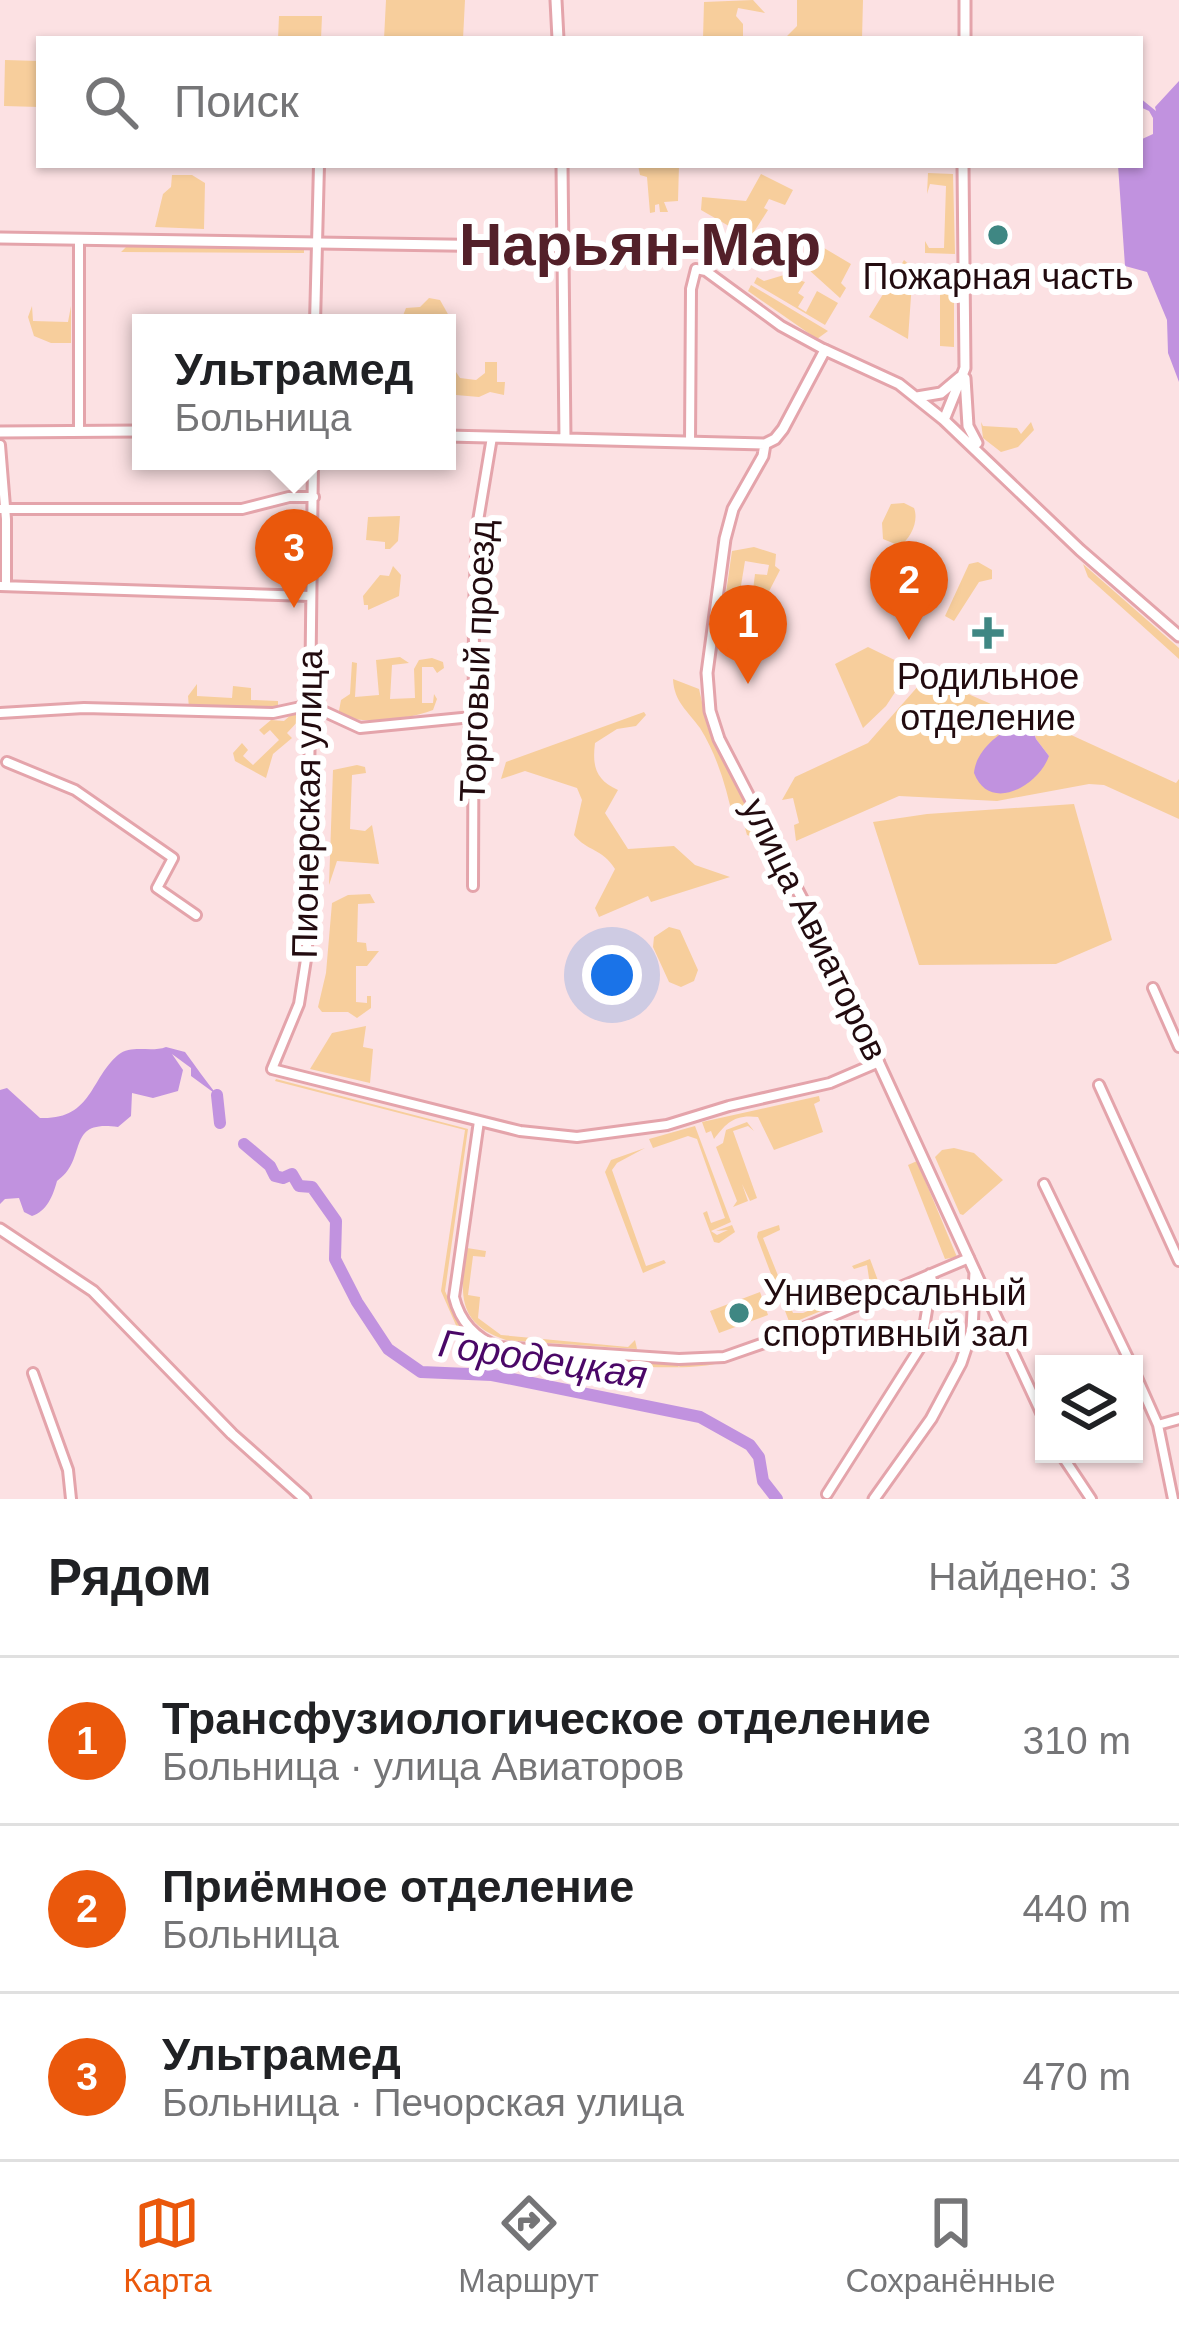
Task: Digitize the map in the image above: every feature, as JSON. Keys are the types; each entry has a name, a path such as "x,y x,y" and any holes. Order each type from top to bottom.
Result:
{"main road":[{"path":"556,0 557,36"},
{"path":"964,0 965,36"},
{"path":"562,168 566,439"},
{"path":"963,168 966,408 971,434 1004,474"},
{"path":"0,238 565,247"},
{"path":"825,350 899,384 974,446 1080,550 1179,636"},
{"name":"улица Авиаторов","path":"825,350 783,429 765,444 733,509 707,673 710,712 719,739 880,1061 975,1272"},
{"path":"916,398 941,393 964,371"},
{"path":"946,422 964,371"},
{"path":"946,422 966,408"},
{"path":"0,432 132,431"},
{"path":"456,436 765,444"},
{"path":"0,1229 93,1291 232,1434 304,1499"},
{"path":"874,1499 931,1419 961,1363 972,1330 975,1272"}],"street":[{"path":"315,314 319,168"},
{"path":"79,240 79,431"},
{"path":"691,442 691,289 696,269 706,271 781,326 825,350"},
{"name":"Торговый проезд","path":"473,886 477,527 492,437"},
{"path":"0,445 3,586 310,596"},
{"name":"Пионерская улица","path":"314,470 305,967 299,1004 272,1069 478,1121"},
{"path":"3,509 242,509 289,497 314,497"},
{"path":"0,713 84,708 273,713 310,705 361,728 472,717"},
{"path":"7,762 76,790 173,858 157,888 196,915"},
{"path":"1153,988 1179,1047"},
{"path":"880,1061 813,1088 641,1131 558,1137 478,1121 454,1297 464,1322 491,1344 640,1357 724,1357 968,1258"},
{"path":"1099,1085 1179,1261"},
{"path":"1044,1184 1127,1355"},
{"path":"975,1272 1035,1400"},
{"path":"827,1494 921,1346 930,1274"},
{"path":"33,1373 68,1470 70,1499"},
{"path":"1143,1390 1158,1425 1173,1499"},
{"path":"1158,1425 1179,1419"},
{"path":"1066,1463 1091,1499"}],"shaded area":[{"path":"386,0 465,0 463,36 384,36"},
{"path":"753,0 765,13 738,8 743,36 703,36 704,2"},
{"path":"797,0 863,0 862,36 787,36 797,26"},
{"path":"279,16 322,16 321,36 278,36"},
{"path":"5,60 36,61 36,107 4,106"},
{"path":"1179,81 1179,382 1168,353 1167,320 1147,272 1125,266 1118,168 1143,168 1143,139 1153,134 1153,118 1143,108 1143,100 1156,111"},
{"path":"639,168 679,168 678,201 664,202 668,212 660,212 659,204 650,213 647,177 640,175"},
{"path":"928,173 953,174 955,254 925,253 925,241 929,248 944,248 946,186 930,184 927,194"},
{"path":"761,174 793,190 785,205 769,199 764,208 768,210 752,235 701,210 702,197 746,201"},
{"path":"172,175 192,175 205,183 204,229 155,227"},
{"path":"819,245 851,264 841,283 846,288 840,298 807,265"},
{"path":"127,246 304,248 304,253 121,252"},
{"path":"904,260 913,268 908,339 869,317"},
{"path":"940,266 954,266 954,347 940,346"},
{"path":"784,275 805,282 798,293 804,297 798,307 806,312 817,291 838,303 825,325 754,283 757,277 764,281"},
{"path":"751,285 828,331 817,339 748,291"},
{"path":"429,298 440,300 448,314 404,314 406,308 420,307"},
{"path":"32,306 33,321 68,322 71,306 71,343 51,343 34,336 28,317"},
{"path":"485,362 497,362 497,382 505,382 504,395 456,395 456,372 460,378 476,380 485,373"},
{"path":"981,422 983,426 1017,428 1021,434 1031,422 1034,430 1018,447 1001,452 983,438"},
{"path":"891,504 914,508 915,518 911,534 900,546 883,539 882,523"},
{"path":"400,516 398,541 390,549 385,549 385,542 366,540 368,517"},
{"path":"754,547 776,554 775,566 780,570 763,603 756,605 761,592 753,590 755,574 767,575 769,565 745,561 739,598 753,600 752,604 733,603 726,593 732,551"},
{"path":"978,562 992,570 992,579 979,582 954,621 945,616 969,564"},
{"path":"1083,564 1179,648 1179,659 1088,577"},
{"path":"393,566 401,575 399,596 368,610 363,596 380,575 389,576"},
{"path":"868,647 911,668 886,706 863,728 835,664"},
{"path":"400,657 409,663 392,665 390,699 415,698 414,669 419,660 443,662 444,668 437,673 433,667 422,667 422,703 433,703 434,694 433,710 386,720 338,716 341,700 350,694 352,662 357,663 355,697 379,695 376,660"},
{"path":"927,676 998,707 1024,707 1069,734 1176,783 1179,779 1179,819 1104,785 1089,784 997,801 899,796 796,841 794,825 799,823 793,798 782,800 795,777 868,743","holes":["1016,724 1033,727 1049,756 986,787 1001,734"]},
{"path":"673,679 699,689 708,728 757,827 753,837 747,835 742,817 733,819 711,749 679,700"},
{"path":"197,684 197,696 232,698 233,686 251,688 251,700 278,701 278,706 189,708 188,696"},
{"path":"644,712 636,726 617,729 595,743 597,772 618,790 605,813 628,849 674,846 695,865 730,877 651,902 648,896 599,917 595,908 615,869 574,835 582,800 577,788 525,771 501,779 506,762"},
{"path":"293,713 301,718 287,733 292,738 273,754 266,778 235,761 233,753 242,743 248,750 243,756 253,765 279,740 270,730 264,735 259,730"},
{"path":"1023,722 1032,727 1049,756 1024,786 990,792 974,773 976,764 999,735"},
{"path":"365,767 366,773 352,775 350,829 365,831 372,825 379,864 337,861 329,885 333,770"},
{"path":"1074,804 1112,940 1056,964 919,965 873,822"},
{"path":"370,894 375,903 358,904 357,942 366,943 367,951 379,951 367,966 356,966 356,1002 367,1003 371,996 371,1008 357,1018 348,1012 322,1012 318,1007 332,903 348,895"},
{"path":"669,927 680,930 698,970 694,981 681,987 669,982 653,947 654,937"},
{"path":"366,1026 363,1047 373,1049 370,1083 310,1069 332,1033"},
{"path":"166,1047 185,1052 217,1095 172,1054 183,1070 178,1091 153,1098 132,1093 131,1116 118,1127 101,1126 83,1135 42,1211 32,1216 24,1212 19,1198 0,1204 0,1090 7,1088 40,1118 57,1117 80,1105 118,1055"},
{"path":"276,1079 468,1129 445,1291 457,1319 478,1342 498,1351 679,1367 606,1365 492,1351 462,1339 441,1291 465,1130"},
{"path":"819,1096 814,1104 823,1132 774,1150 758,1117 731,1121 714,1139 702,1122"},
{"path":"747,1122 754,1131 748,1126 733,1131 757,1198 750,1201 742,1184 748,1201 733,1207 737,1201 716,1147 723,1143 726,1130"},
{"path":"695,1126 731,1222 711,1231 717,1235 728,1230 716,1231 732,1225 735,1232 719,1243 714,1242 703,1213 707,1211 711,1223 725,1218 697,1139 688,1136 653,1148 649,1139"},
{"path":"645,1148 612,1170 646,1266 666,1263 643,1273 605,1172 611,1160"},
{"path":"954,1148 974,1153 1003,1180 963,1215 935,1157"},
{"path":"917,1161 957,1257 945,1259 908,1165"},
{"path":"779,1225 780,1230 763,1238 793,1313 870,1285 867,1265 852,1266 870,1259 880,1286 790,1324 757,1237 758,1232"},
{"path":"467,1248 486,1251 485,1257 473,1256 468,1295 480,1297 478,1318 501,1335 628,1347 635,1340 637,1349 506,1340 490,1333 478,1325 465,1304"},
{"path":"928,1281 796,1338 742,1357 679,1367 758,1351"},
{"name":"Универсальный спортивный зал","path":"760,1292 768,1315 719,1333 710,1311"}],"waterway":[{"name":"Городецкая","path":"217,1095 220,1123"},
{"name":"Городецкая","path":"244,1144 275,1176 292,1174 299,1186 312,1187 336,1221 335,1259 357,1302 388,1349 421,1372 492,1375 700,1417 750,1445 759,1457 763,1481 777,1499"}],"place":[{"name":"Пожарная часть","path":"998,235"},
{"name":"Ультрамед","path":"294,608"},
{"name":"Родильное отделение","path":"988,633"},
{"name":"Приёмное отделение","path":"909,640"},
{"name":"Трансфузиологическое отделение","path":"748,684"},
{"name":"Универсальный спортивный зал","path":"739,1313"}],"district":[{"name":"Нарьян-Мар","path":"640,244"}]}
